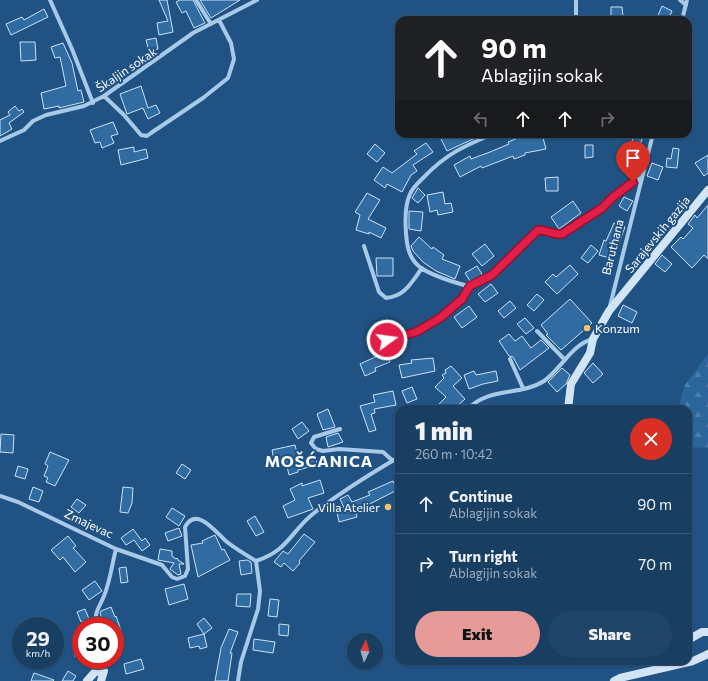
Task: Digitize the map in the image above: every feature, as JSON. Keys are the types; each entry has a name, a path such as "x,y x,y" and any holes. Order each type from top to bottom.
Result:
{"main road":[{"name":"Sarajevskih gazija","path":"609,310 708,190"},
{"name":"Baruthana","path":"593,339 609,310"},
{"path":"568,405 571,384 590,353 593,339"},
{"path":"692,638 702,632 708,632"},
{"path":"692,661 708,654"},
{"path":"614,681 620,678 676,665"},
{"path":"87,681 94,672 104,671 101,681"}],"street":[{"path":"50,0 72,49 93,102"},
{"path":"196,0 211,24"},
{"name":"Škaljin sokak","path":"0,141 24,130 33,121 46,115 93,102 104,96 192,33 257,0"},
{"path":"576,0 576,16"},
{"path":"680,0 686,2 683,16"},
{"path":"104,96 124,115 141,135 147,136 203,98 228,78 234,59 231,44 219,20"},
{"path":"470,286 449,280 422,268 407,249 405,225 407,204 410,193 437,163 455,150 484,138"},
{"name":"Baruthana","path":"609,310 652,138"},
{"path":"387,340 416,332 440,318 462,299 470,286 492,275 538,230 544,230 556,235 562,234 602,208 624,188 642,177"},
{"path":"364,246 379,292 386,298 396,297 404,291 422,268"},
{"path":"537,331 565,360"},
{"path":"473,405 480,399 534,386 545,380 579,347 593,339"},
{"path":"510,359 524,388"},
{"path":"256,561 278,552 313,514 346,490 393,461 386,453 377,451 360,452 339,449 323,451 316,449 313,446 311,442 314,437 340,429"},
{"name":"Zmajevac","path":"0,496 18,502 116,549 104,596 99,604 96,617"},
{"path":"116,549 157,562 166,568 172,577 177,580 181,579 186,576 188,569 185,527 187,523 194,520 202,520 211,525 227,542 256,561 260,591 258,610 240,662 238,681"}],"green space":[{"path":"708,354 708,448 692,447 692,405 679,405 685,385"}],"building":[{"path":"159,0 167,0 173,32 159,35 157,23 168,21"},
{"path":"180,0 193,0 205,23 194,28 186,11 182,13 176,2"},
{"path":"200,0 240,0 211,18"},
{"path":"662,6 672,11 670,16 658,16"},
{"path":"611,7 622,7 623,16 611,16"},
{"path":"44,9 48,17 11,35 6,24 22,17 24,20"},
{"path":"156,38 158,49 149,51 146,40"},
{"path":"20,42 35,42 36,60 21,61"},
{"path":"63,43 72,63 78,91 81,90 84,102 59,108 59,106 44,109 41,93 66,86 60,57 55,58 51,47"},
{"path":"141,86 148,108 156,105 160,113 148,119 143,108 127,114 120,94"},
{"path":"15,106 19,111 22,109 24,112 9,123 12,129 0,136 0,120 10,115 8,112"},
{"path":"113,122 118,134 111,136 114,143 102,148 100,142 95,143 90,130"},
{"path":"440,138 475,138 447,151"},
{"path":"518,138 543,138 546,149 525,153 525,155 514,159 513,156 482,168 481,166 460,177 454,165 470,156 471,159 509,144 508,142"},
{"path":"633,138 643,138 640,145 645,147 640,159 627,153"},
{"path":"426,143 433,152 413,165 417,171 411,175 402,192 387,184 385,188 374,180 383,167 392,173 417,154 414,151"},
{"path":"375,144 385,153 377,162 367,154"},
{"path":"585,145 593,145 593,157 585,158"},
{"path":"134,147 134,152 146,149 148,158 121,165 118,150"},
{"path":"673,148 679,149 677,168 666,167 667,158 671,159"},
{"path":"708,155 708,173 704,176 695,163"},
{"path":"652,163 663,167 658,180 647,176"},
{"path":"558,177 558,191 546,191 545,178"},
{"path":"418,188 425,195 418,203 412,198"},
{"path":"443,192 445,204 451,203 453,212 438,215 437,210 430,212 427,195"},
{"path":"367,193 380,200 368,219 386,228 381,238 369,232 369,234 356,230 360,215 355,212"},
{"path":"624,197 633,201 627,211 619,206"},
{"path":"573,201 581,213 559,229 551,217"},
{"path":"708,205 708,259 704,255 692,268 671,247 681,237 683,239 693,228 688,224 695,215 697,218"},
{"path":"409,211 423,212 421,231 409,229"},
{"path":"614,223 625,227 613,259 599,255 604,240 606,241"},
{"path":"419,237 432,249 433,247 444,255 442,259 460,266 455,279 436,271 423,262 413,251 411,246"},
{"path":"485,244 494,256 482,266 472,254"},
{"path":"591,245 598,251 588,263 581,258"},
{"path":"662,255 672,264 665,272 655,264"},
{"path":"376,258 393,258 393,276 377,276"},
{"path":"570,265 578,274 557,294 545,282 553,274 556,277"},
{"path":"477,266 483,276 470,281 465,273"},
{"path":"491,284 498,293 485,302 478,294"},
{"path":"537,294 544,300 534,311 527,305"},
{"path":"570,299 592,323 561,350 546,335 548,334 541,325"},
{"path":"510,301 516,308 504,318 498,311"},
{"path":"623,305 637,312 632,323 618,316"},
{"path":"469,306 477,317 462,328 454,317"},
{"path":"525,318 534,328 526,334 517,324"},
{"path":"509,334 515,341 522,336 531,348 541,340 549,348 520,370 513,357 509,356 499,341"},
{"path":"386,352 390,362 375,368 376,371 365,376 360,364"},
{"path":"433,358 435,371 402,378 399,365 412,363 411,360"},
{"path":"593,363 603,374 593,383 584,373"},
{"path":"451,366 462,378 453,386 465,399 458,405 438,405 446,397 435,387 444,378 442,375 446,373 445,370"},
{"path":"562,368 570,375 566,384 557,392 548,382"},
{"path":"474,371 476,375 496,371 498,381 469,389 464,375"},
{"path":"412,387 417,399 407,403 402,391"},
{"path":"393,391 396,405 374,409 375,413 371,414 376,430 369,432 360,406 375,402 373,395"},
{"path":"328,409 335,427 323,430 317,414"},
{"path":"302,422 309,431 298,439 292,429"},
{"path":"338,433 343,442 328,447 326,437"},
{"path":"1,434 14,435 13,453 0,452"},
{"path":"295,445 299,461 316,457 317,465 298,470 298,472 289,475 285,458 274,460 272,450"},
{"path":"50,452 69,460 55,486 46,482 48,478 44,476 48,466 45,464"},
{"path":"182,464 191,470 185,479 176,473"},
{"path":"18,466 28,469 25,479 15,476"},
{"path":"320,480 324,493 308,498 313,509 288,518 283,506 295,500 290,489 302,483 302,486"},
{"path":"393,481 395,486 395,491 356,511 357,517 339,522 337,512 345,510 340,499 348,495 352,502 370,495 368,492"},
{"path":"33,487 43,491 39,502 29,499"},
{"path":"123,487 133,488 132,503 128,513 120,512"},
{"path":"77,499 86,505 79,513 71,507"},
{"path":"172,508 185,516 179,526 166,517"},
{"path":"255,516 264,532 256,536 247,521"},
{"path":"179,528 182,536 168,541 165,533"},
{"path":"133,529 142,541 145,538 150,545 142,551 134,540 126,545 121,538"},
{"path":"304,534 315,542 299,561 300,563 293,571 284,563 281,567 274,562 283,551 288,554"},
{"path":"215,535 222,550 224,549 230,560 198,577 191,545 203,543 202,541"},
{"path":"68,536 76,546 73,548 86,562 75,572 63,557 60,560 51,550"},
{"path":"160,549 172,551 172,556 184,564 179,564 181,574 178,575 170,569 174,563 158,560"},
{"path":"247,560 251,562 252,573 241,575 239,561"},
{"path":"126,567 128,582 121,583 119,568"},
{"path":"95,581 102,591 89,600 82,590"},
{"path":"184,584 188,599 169,605 165,589"},
{"path":"237,594 251,594 250,607 236,606"},
{"path":"270,599 279,600 277,617 268,616"},
{"path":"111,607 115,617 102,617 101,611"},
{"path":"85,609 88,617 79,617 77,612"},
{"path":"204,618 212,628 204,634 197,624"},
{"path":"279,624 289,625 288,636 279,635"},
{"path":"229,629 238,632 230,653 232,653 228,681 215,681 221,648"},
{"path":"204,634 207,647 200,649 199,646 190,648 188,638"},
{"path":"254,639 275,642 273,653 253,650"},
{"path":"141,659 144,669 126,674 124,664"},
{"path":"68,671 76,676 73,681 62,681"},
{"path":"34,673 54,680 31,681"}],"place":[{"name":"Konzum","path":"587,328"},
{"name":"Villa Atelier","path":"388,507"}],"district":[{"name":"MOŠĆANICA","path":"319,460"}],"route":[{"path":"387,340 416,332 440,318 462,299 470,286 492,275 531,235 538,230 544,230 556,235 562,234 602,208 613,197 633,182"}]}
